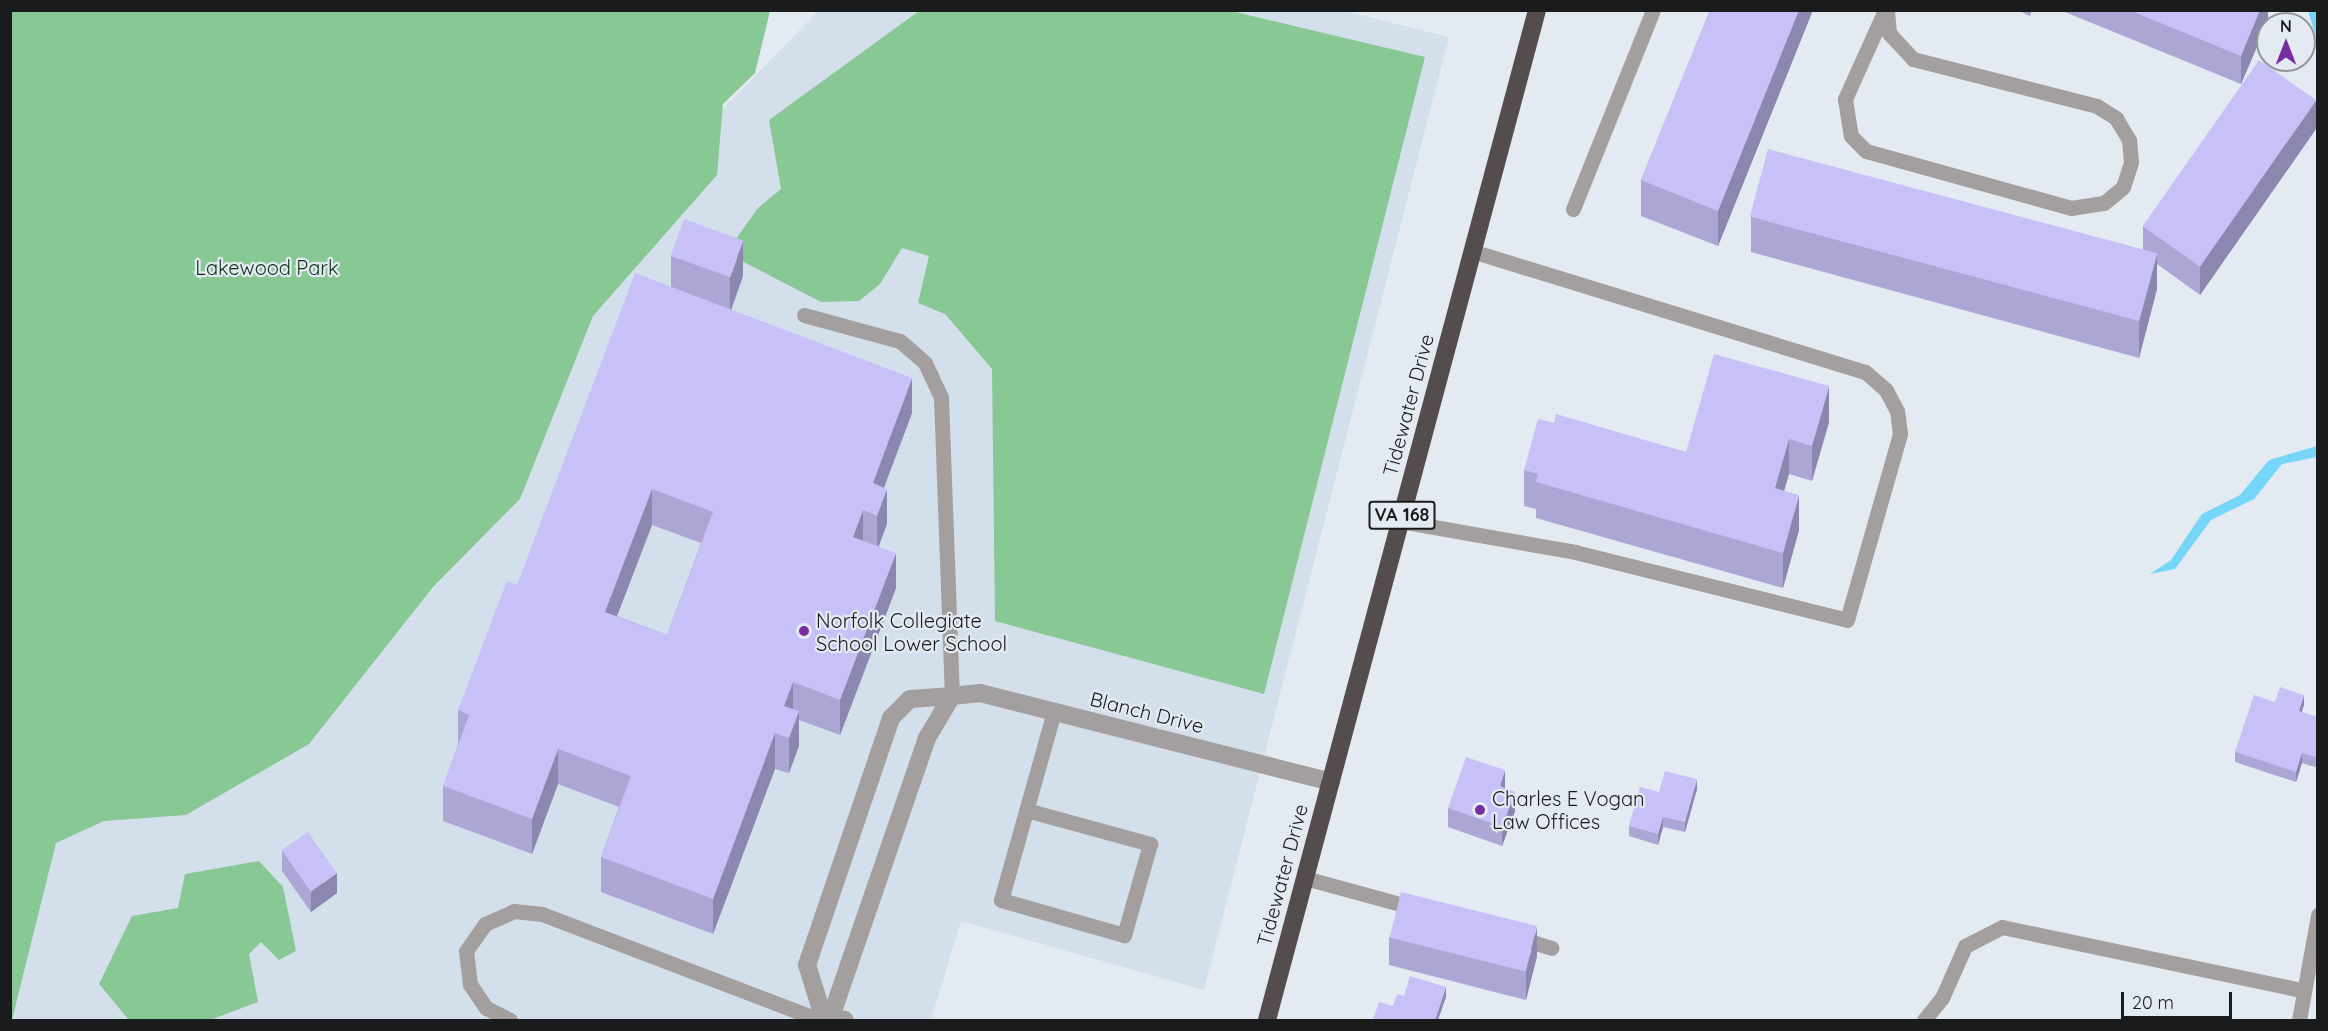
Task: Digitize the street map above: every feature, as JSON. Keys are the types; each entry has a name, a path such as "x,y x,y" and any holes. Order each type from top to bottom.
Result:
{"highway":[{"name":"Tidewater Drive","path":"1267,1020 1537,10"}],"street":[{"name":"Blanch Drive","path":"823,1018 807,965 891,718 910,699 980,693 1330,782"},
{"path":"823,1018 927,738 952,696"}],"lane":[{"path":"1573,209 1653,10"},
{"path":"1886,10 1889,33 1912,59 2097,106 2116,118 2129,140 2131,162 2123,187 2104,203 2071,208 1866,151 1851,136 1845,99 1886,10"},
{"path":"1400,521 1575,552 1847,620 1900,434 1897,411 1887,390 1865,372 1472,250"},
{"path":"804,315 900,341 925,363 941,397 952,696"},
{"path":"1026,810 1150,844 1124,935 1001,900 1026,810 1054,712"},
{"path":"1305,878 1430,913"},
{"path":"510,1020 486,1008 470,984 466,951 485,924 514,911 542,914 823,1018"},
{"path":"2299,1020 2302,990 2318,915"},
{"path":"1924,1020 1942,998 1965,946 2002,927 2302,990"},
{"path":"1507,935 1552,948"}],"shaded area":[{"name":"Norfolk Collegiate School Lower School","path":"818,11 1345,11 1449,37 1204,990 961,921 931,1020 12,1020 56,843 200,776 703,129"}],"green space":[{"name":"Lakewood Park","path":"11,10 770,11 755,73 723,104 717,175 593,316 520,499 433,587 309,744 186,815 104,821 56,843 12,1020"},
{"path":"919,11 1231,11 1425,57 1264,694 995,621 992,369 945,314 918,303 929,256 902,248 880,284 859,301 821,302 726,253 758,208 781,189 769,120"},
{"path":"259,861 283,887 296,951 279,960 261,942 249,954 258,1002 210,1020 129,1020 99,984 132,916 178,908 185,874"}],"water":[{"path":"2317,11 2317,40 2316,12 2308,12"},
{"path":"2317,446 2317,457 2282,464 2254,499 2211,520 2175,569 2150,574 2171,560 2202,514 2240,495 2269,460"}],"building":[{"path":"1710,10 1799,10 1718,211 1641,180"},
{"path":"2129,10 2260,10 2256,12 2256,20 2241,56"},
{"path":"2256,64 2256,72 2276,72 2316,100 2200,266 2143,226"},
{"path":"1768,149 2157,253 2139,321 1750,217"},
{"path":"684,219 743,241 730,277 671,256"},
{"path":"635,273 912,378 873,483 887,489 877,516 863,510 853,537 896,553 840,700 793,682 784,706 799,711 789,738 775,733 713,899 601,857 631,776 558,749 532,819 443,786 469,715 458,710 507,581 517,585","holes":["652,489 713,512 667,635 605,612"]},
{"path":"1714,354 1829,386 1812,446 1789,439 1775,488 1799,495 1783,553 1536,482 1538,474 1524,470 1538,419 1554,423 1556,414 1686,452"},
{"path":"2280,687 2304,695 2299,711 2318,717 2318,758 2302,753 2296,772 2235,752 2254,695 2275,702"},
{"path":"1466,757 1505,770 1500,786 1515,792 1502,827 1448,808"},
{"path":"1665,771 1697,779 1685,822 1663,817 1658,834 1629,826 1640,787 1659,792"},
{"path":"308,832 337,873 310,891 282,850"},
{"path":"1401,892 1537,926 1525,971 1390,938"},
{"path":"1410,976 1446,987 1435,1020 1373,1020 1379,1002 1393,1006 1397,994 1404,996"}],"place":[{"name":"Norfolk Collegiate School Lower School","path":"804,631"},
{"name":"Charles E Vogan Law Offices","path":"1480,810"}]}
